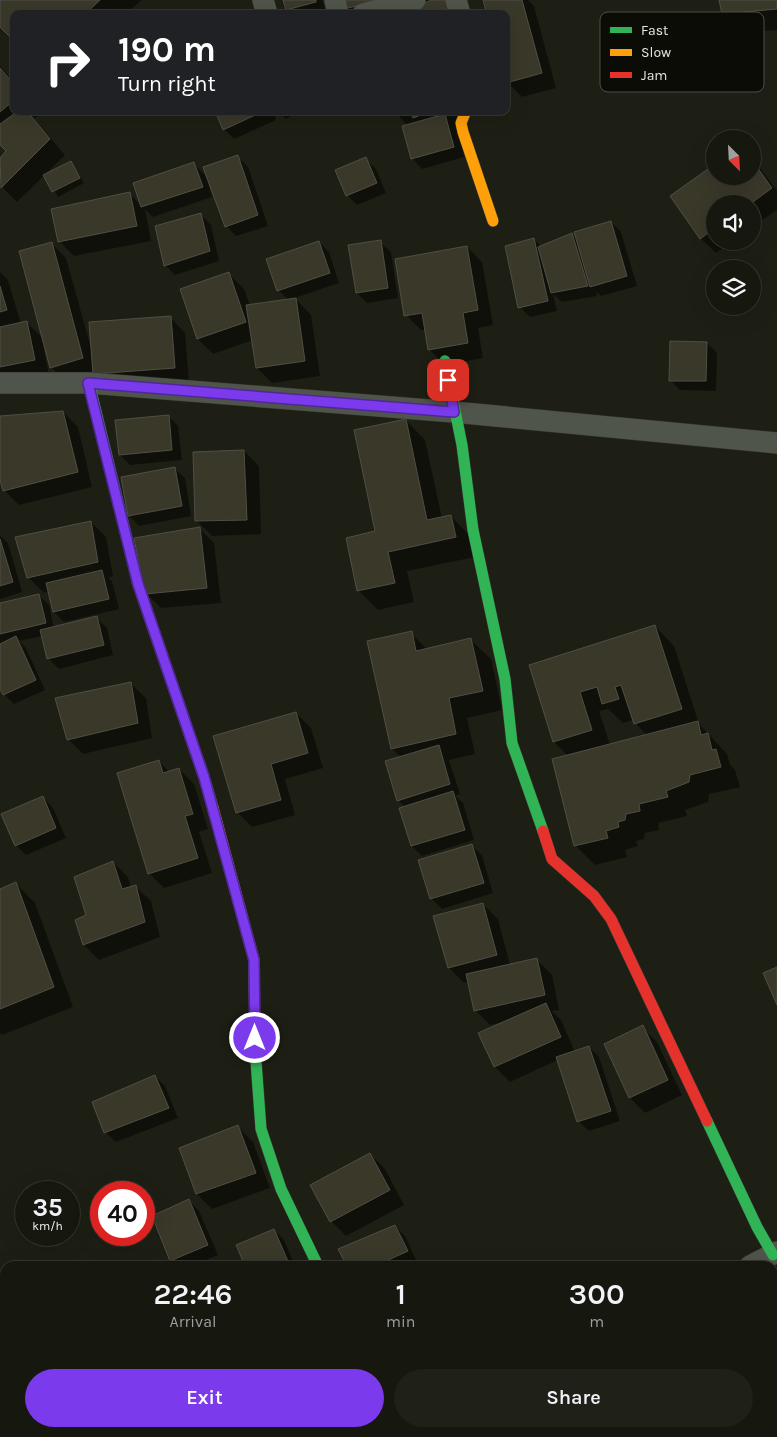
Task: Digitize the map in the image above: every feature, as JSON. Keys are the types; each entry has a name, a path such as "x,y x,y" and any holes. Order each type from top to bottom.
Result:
{"street":[{"path":"378,10 415,0"},
{"path":"464,115 461,123 463,132 493,221"},
{"path":"446,361 454,412 462,445 473,530 505,680 512,743 552,859 562,870 587,888 600,903 612,923 654,1006 753,1219 775,1254 760,1261"},
{"path":"0,383 88,383 454,412 777,443"},
{"path":"88,383 138,584 204,777 254,960 255,1057 261,1129 281,1189 316,1261"}],"building":[{"path":"0,0 100,0 89,10 10,10 10,37 0,27"},
{"path":"283,0 316,0 316,2 286,10"},
{"path":"346,0 388,0 347,8"},
{"path":"431,0 446,0 450,10 410,10"},
{"path":"483,0 522,0 542,73 510,82 510,10 486,10"},
{"path":"719,0 777,0 777,9 722,12"},
{"path":"0,68 10,79 10,103 0,112"},
{"path":"12,115 30,115 50,139 1,188 0,158 6,151 0,145 0,124"},
{"path":"217,115 255,115 223,130"},
{"path":"445,115 454,147 411,159 402,126"},
{"path":"238,155 258,215 225,227 203,167"},
{"path":"366,157 377,183 346,196 335,170"},
{"path":"71,161 80,178 52,192 43,175"},
{"path":"194,162 203,187 141,207 133,183"},
{"path":"706,170 706,185 761,185 761,173 772,188 761,196 706,195 706,235 700,239 670,196"},
{"path":"130,192 137,226 58,242 51,209"},
{"path":"201,213 210,251 164,266 155,226"},
{"path":"611,221 627,276 590,287 574,232"},
{"path":"572,233 588,286 551,293 538,247"},
{"path":"534,238 548,301 518,308 505,246"},
{"path":"381,240 388,288 356,293 348,245"},
{"path":"319,241 330,273 277,291 266,259"},
{"path":"52,242 83,358 50,368 19,251"},
{"path":"467,246 478,310 463,313 468,343 428,350 422,313 404,316 395,259"},
{"path":"229,272 246,322 197,339 180,289"},
{"path":"0,286 7,310 0,312"},
{"path":"296,298 305,361 256,368 246,305"},
{"path":"171,316 175,368 93,374 89,322"},
{"path":"27,321 35,360 0,367 0,327"},
{"path":"670,341 707,342 706,381 669,381"},
{"path":"63,411 78,472 3,491 0,480 0,416"},
{"path":"169,415 172,450 119,455 115,420"},
{"path":"406,419 427,520 451,515 456,537 388,552 395,583 357,591 346,538 375,531 354,430"},
{"path":"244,450 247,520 195,521 193,452"},
{"path":"175,467 182,506 128,516 121,477"},
{"path":"91,521 98,562 27,578 15,537"},
{"path":"200,527 207,588 145,594 134,538"},
{"path":"0,539 13,582 0,586"},
{"path":"102,570 109,599 53,612 46,583"},
{"path":"39,594 46,623 0,634 0,603"},
{"path":"97,616 104,645 47,659 40,630"},
{"path":"655,625 682,709 634,724 621,685 615,687 619,699 602,704 597,687 580,692 592,730 553,742 529,665"},
{"path":"412,631 416,651 471,638 483,691 449,698 456,734 391,749 367,641"},
{"path":"16,636 36,680 3,695 0,689 0,644"},
{"path":"131,682 138,723 67,740 55,698"},
{"path":"296,712 308,753 271,764 281,800 236,813 213,736"},
{"path":"698,721 701,735 708,733 712,750 716,749 721,767 690,775 689,782 666,791 668,797 639,804 640,811 626,814 625,820 618,822 619,827 606,831 608,838 574,846 552,759"},
{"path":"439,745 450,784 397,801 385,761"},
{"path":"159,760 163,773 179,768 193,814 185,816 198,858 148,874 117,773"},
{"path":"453,791 465,830 411,846 399,808"},
{"path":"43,796 56,828 15,846 1,814"},
{"path":"472,844 484,883 430,899 418,860"},
{"path":"113,861 122,889 136,885 145,922 83,945 75,920 86,915 74,877"},
{"path":"16,882 54,987 0,1009 0,889"},
{"path":"483,903 497,955 448,968 433,916"},
{"path":"537,958 545,995 474,1011 466,974"},
{"path":"777,967 777,1005 763,973"},
{"path":"546,1003 561,1037 494,1067 478,1033"},
{"path":"643,1025 668,1080 629,1098 604,1044"},
{"path":"589,1046 611,1111 577,1122 556,1057"},
{"path":"155,1075 169,1108 104,1133 92,1102"},
{"path":"238,1125 256,1173 196,1194 179,1148"},
{"path":"370,1153 390,1190 330,1222 310,1185"},
{"path":"189,1199 208,1245 170,1261 155,1224 155,1215"},
{"path":"395,1225 408,1251 386,1261 344,1261 338,1249"},
{"path":"274,1229 288,1261 243,1261 236,1245"}],"traffic: fast":[{"path":"445,361 462,445 473,530 505,679 512,743 543,831"},
{"path":"89,383 138,584 213,808"},
{"path":"255,1048 261,1129 281,1189 316,1261"},
{"path":"707,1121 757,1227 773,1255"}],"traffic: slow":[{"path":"464,115 461,123 463,132 493,221"},
{"path":"213,808 254,960 255,1048"}],"traffic: jam":[{"path":"543,831 552,859 594,896 611,919 707,1121"}],"route":[{"path":"255,1038 254,960 204,777 138,584 88,383 454,412 448,380"}]}
